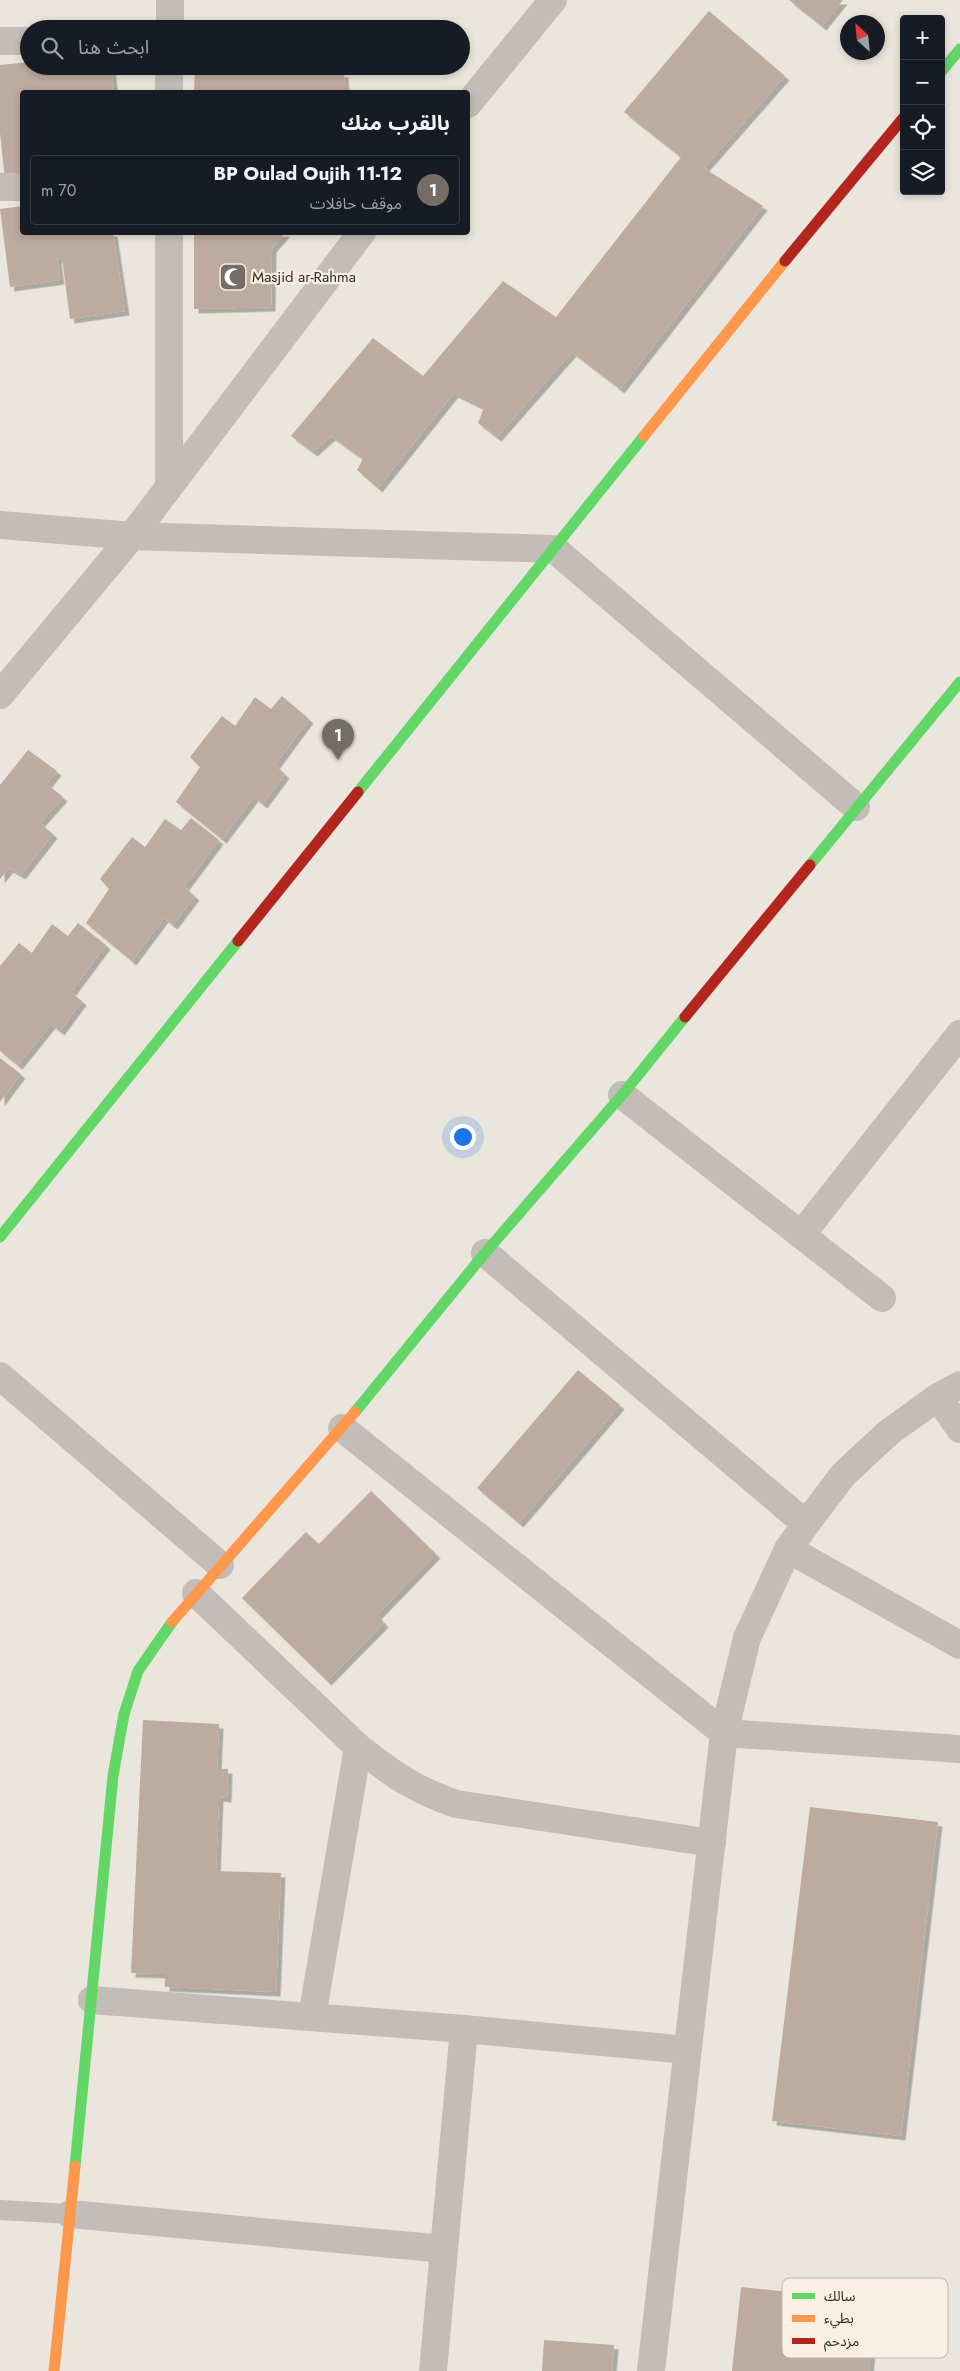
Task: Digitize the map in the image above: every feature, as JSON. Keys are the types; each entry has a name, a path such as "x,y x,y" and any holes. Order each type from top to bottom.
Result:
{"street":[{"path":"170,0 170,20"},
{"path":"470,102 553,0"},
{"path":"0,41 20,41"},
{"path":"945,67 960,49"},
{"path":"170,75 170,90"},
{"path":"0,1237 818,220 900,122"},
{"path":"0,187 20,187"},
{"path":"169,235 169,486"},
{"path":"0,695 132,536 360,235"},
{"path":"0,525 132,536 554,549 856,807"},
{"path":"0,662 28,662"},
{"path":"54,2371 113,1776 124,1714 138,1671 162,1634 196,1593 342,1428 485,1253 622,1095 960,682"},
{"path":"801,1234 960,1034"},
{"path":"622,1095 882,1298"},
{"path":"485,1253 806,1524"},
{"path":"0,1376 220,1565"},
{"path":"651,2371 724,1733 747,1638 788,1549 844,1475 888,1433 949,1391 960,1429"},
{"path":"342,1428 724,1733 960,1749"},
{"path":"788,1549 960,1645"},
{"path":"196,1593 358,1747 397,1778 424,1793 456,1804 712,1843"},
{"path":"312,2017 358,1747"},
{"path":"92,2000 464,2029 688,2050"},
{"path":"433,2371 464,2029"},
{"path":"70,2214 444,2249"}],"lane":[{"path":"0,2210 70,2214"}],"building":[{"path":"789,0 843,0 822,26"},
{"path":"709,11 785,76 704,168 763,206 620,389 572,352 497,437 478,423 484,408 454,393 378,488 357,470 363,459 331,436 313,452 291,436 373,338 423,376 503,281 556,317 681,157 624,112"},
{"path":"20,63 20,75 112,75 114,90 20,90 20,177 5,179 0,133 0,65"},
{"path":"195,75 344,75 345,90 194,90"},
{"path":"20,206 20,235 113,235 125,311 70,319 62,258 57,259 60,280 10,287 0,209"},
{"name":"Masjid ar-Rahma","path":"194,235 283,235 272,248 271,307 194,309"},
{"path":"282,696 309,719 275,765 285,774 263,804 254,797 222,839 176,802 200,767 190,757 222,716 235,726 255,697 271,709"},
{"path":"28,750 57,771 47,784 63,797 40,823 53,834 21,875 9,868 0,879 0,785"},
{"path":"191,818 219,840 184,887 195,896 173,925 164,918 132,961 86,923 109,889 100,879 132,837 145,847 165,819 181,830"},
{"path":"78,923 106,945 71,992 82,1001 60,1031 51,1024 18,1065 0,1051 0,966 19,943 32,953 52,924 68,936"},
{"path":"0,1058 21,1074 0,1102"},
{"path":"578,1370 620,1405 519,1523 477,1488"},
{"path":"371,1491 436,1554 377,1615 384,1623 327,1681 242,1598 306,1532 319,1544"},
{"path":"143,1720 219,1724 217,1769 228,1769 227,1798 219,1797 216,1871 281,1873 276,1992 165,1987 165,1974 131,1973"},
{"path":"810,1807 938,1822 901,2136 772,2121"},
{"path":"741,2287 782,2291 782,2358 870,2358 869,2371 732,2371"},
{"path":"544,2340 614,2345 612,2371 542,2371"}],"traffic: fast":[{"path":"945,67 960,49"},
{"path":"358,792 644,436"},
{"path":"810,865 960,682"},
{"path":"0,1237 238,941"},
{"path":"355,1412 485,1253 622,1095 685,1017"},
{"path":"75,2166 113,1776 124,1714 138,1671 172,1622"}],"traffic: slow":[{"path":"644,436 785,261"},
{"path":"172,1622 355,1412"},
{"path":"54,2371 75,2166"}],"traffic: jam":[{"path":"785,261 900,122"},
{"path":"238,941 358,792"},
{"path":"685,1017 810,865"}],"place":[{"name":"Masjid ar-Rahma","path":"233,277"},
{"name":"11-12 BP Oulad Oujih","path":"338,760"}]}
